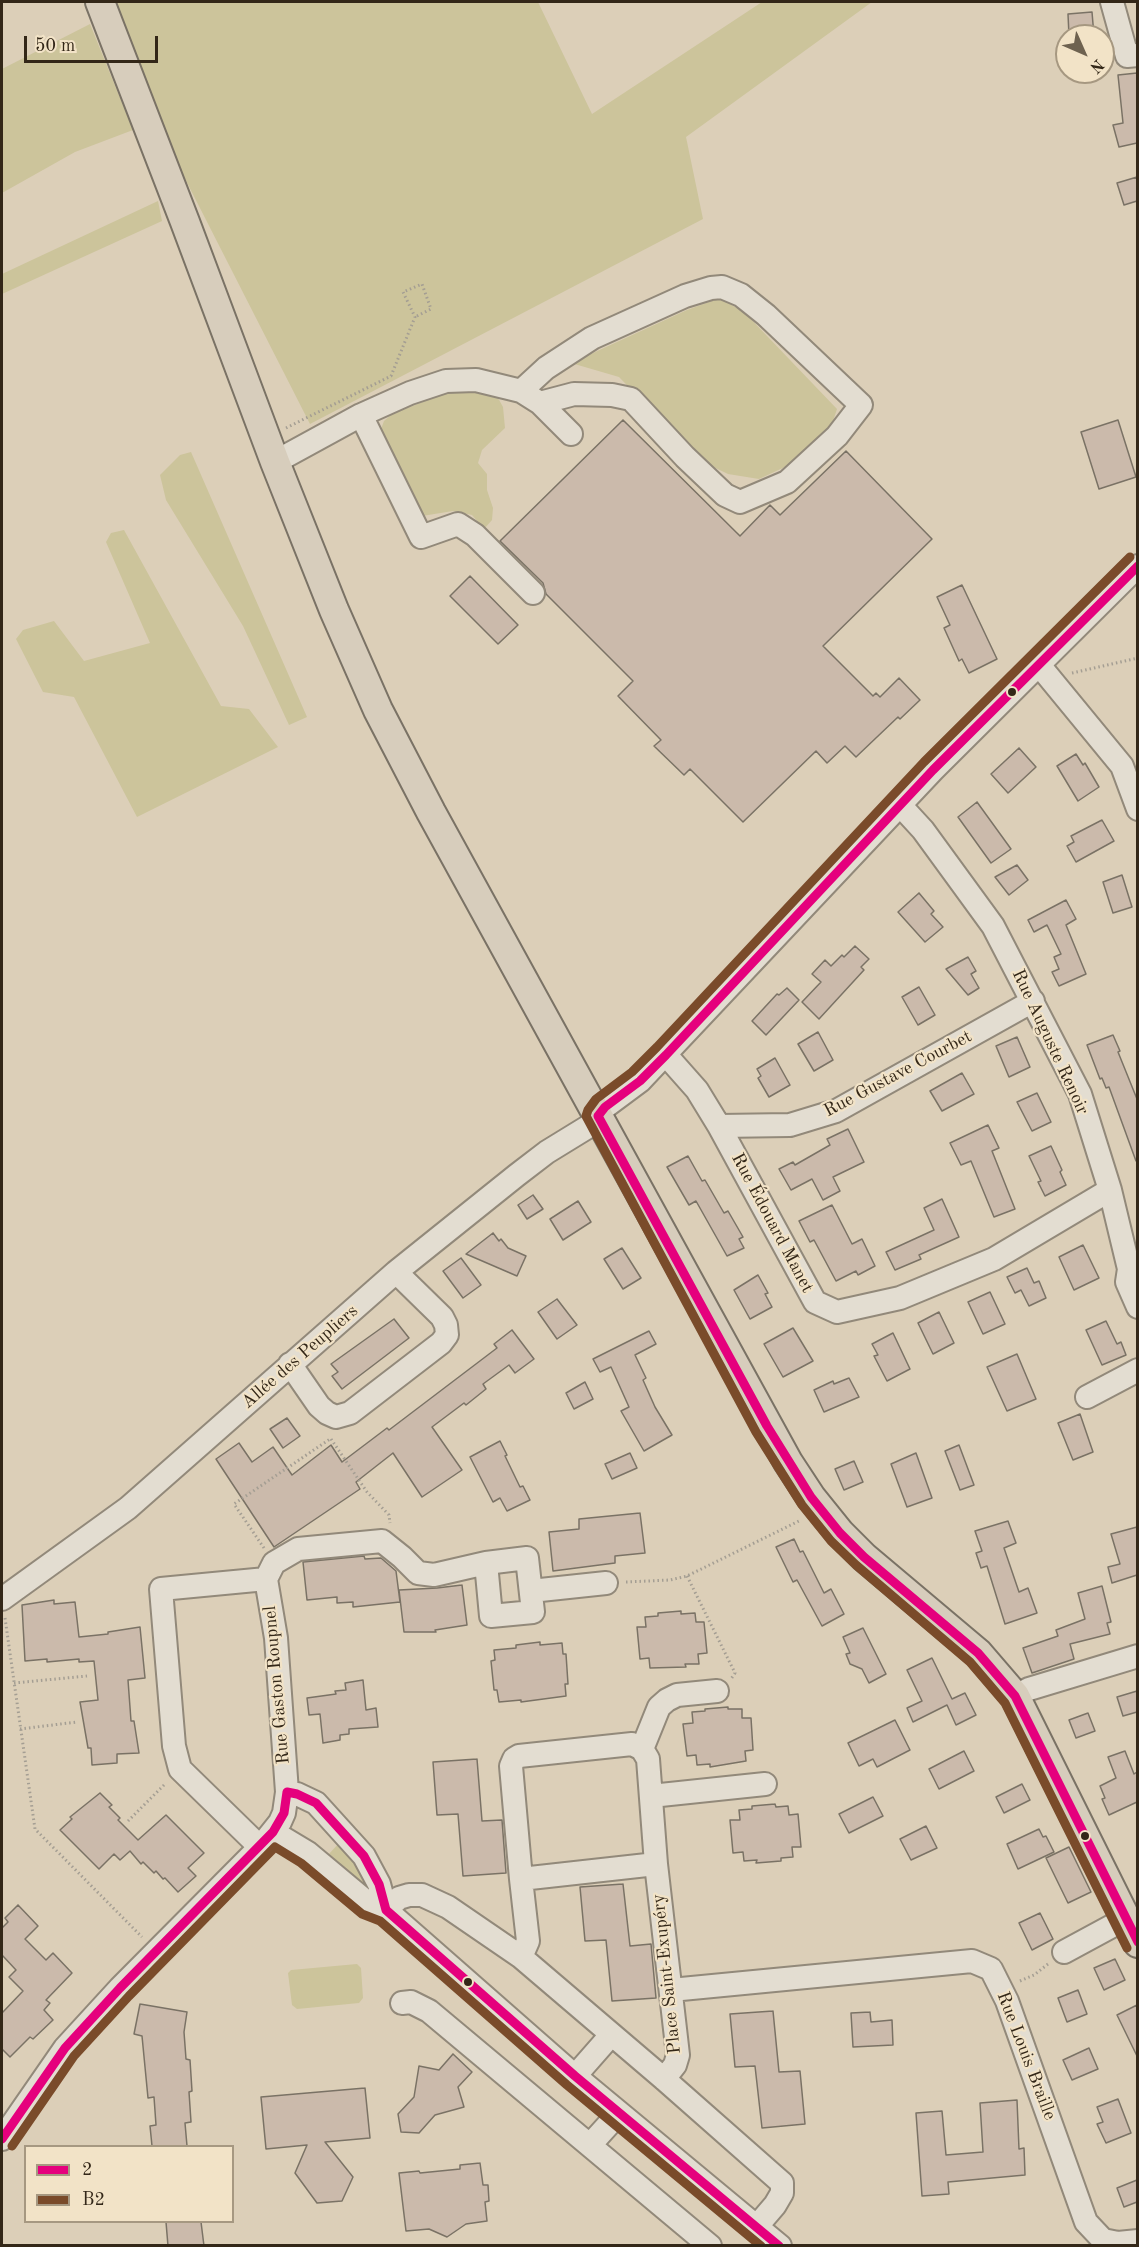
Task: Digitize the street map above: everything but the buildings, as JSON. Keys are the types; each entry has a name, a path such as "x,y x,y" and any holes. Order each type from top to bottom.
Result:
{"main road":[{"path":"100,2 126,65 270,450 356,663 399,753 788,1462 821,1510 864,1557 978,1653 1015,1696 1036,1734 1131,1931"}],"street":[{"path":"1112,2 1128,56 1137,55"},
{"path":"521,391 546,368 592,338 685,296 722,287 741,295 766,315 861,405 837,436 787,482 740,502 724,495 631,399 612,395 574,394 540,403"},
{"path":"270,450 362,415 410,393 446,381 476,380 521,391 540,403 572,434"},
{"path":"362,415 421,537 458,524 475,535 533,593"},
{"name":"Allée des Peupliers","path":"3,1605 142,1496 396,1272 547,1152 591,1125 605,1107 640,1081 900,805 1137,566"},
{"path":"1039,664 1122,766 1137,809"},
{"name":"Rue Auguste Renoir","path":"900,805 923,830 993,926 1080,1094 1110,1190 1129,1269 1127,1282 1137,1307"},
{"name":"Rue Gustave Courbet","path":"719,1126 790,1125 836,1111 1033,1001"},
{"name":"Rue Édouard Manet","path":"666,1054 697,1090 719,1126 814,1302 837,1312 900,1298 994,1258 1110,1190"},
{"path":"290,1364 319,1406 336,1417 350,1413 363,1404 441,1343 447,1335 442,1317 396,1272"},
{"path":"1087,1397 1137,1370"},
{"path":"486,1563 491,1616 533,1612 527,1558 486,1563 434,1575 418,1573 381,1541 297,1549 270,1571 160,1589 174,1746 180,1769 276,1821 308,1853 369,1904 386,1910 575,2076 780,2246"},
{"name":"Rue Gaston Roupnel","path":"270,1571 276,1638 276,1821"},
{"path":"531,1591 606,1583"},
{"path":"1015,1696 1029,1689 1137,1656"},
{"path":"520,1957 528,1941 511,1766 514,1759 519,1756 632,1744 642,1749 659,1707 667,1700 677,1695 717,1691"},
{"name":"Place Saint-Exupéry","path":"642,1749 648,1759 656,1864 678,2055 675,2065 664,2079"},
{"path":"651,1796 765,1784"},
{"path":"2,2139 65,2048 276,1821 297,1794 316,1803 364,1856 379,1884 386,1910"},
{"path":"521,1879 656,1864"},
{"path":"386,1910 399,1898 409,1895 422,1895 448,1907 520,1957 664,2079 782,2182 782,2193 757,2226"},
{"path":"1064,1952 1131,1931"},
{"name":"Rue Louis Braille","path":"671,1989 972,1961 991,1970 1007,2001 1086,2222 1102,2240 1108,2243 1137,2241"},
{"path":"402,2002 411,2002 429,2012 710,2246"},
{"path":"575,2076 612,2035"},
{"path":"590,2145 619,2113"}],"path":[{"path":"270,450 391,375 416,317 431,309 422,284 403,292 416,317"},
{"path":"1069,672 1075,674 1137,658"},
{"path":"270,1571 234,1504 330,1439 336,1417"},
{"path":"330,1439 367,1492 389,1515 392,1532 386,1544"},
{"path":"606,1583 670,1580 687,1576 821,1510"},
{"path":"687,1576 735,1673 731,1680 717,1691"},
{"path":"3,1605 35,1829 156,1951"},
{"path":"14,1683 87,1676"},
{"path":"20,1729 77,1722"},
{"path":"128,1821 180,1769"},
{"path":"1001,1989 1034,1975 1064,1952"}],"shaded area":[{"path":"95,2 538,2 592,114 762,2 872,2 686,137 703,219 310,424"},
{"path":"90,24 133,130 75,152 2,193 2,69"},
{"path":"158,201 162,221 2,294 2,274"},
{"path":"720,298 745,313 837,409 832,424 812,444 787,466 759,479 728,474 701,461 619,377 571,363 687,310"},
{"path":"456,389 472,389 488,393 498,398 503,407 505,428 482,450 478,463 487,474 487,490 493,508 492,520 484,529 472,515 453,511 422,516 380,432 384,421 392,414"},
{"path":"191,452 307,717 289,725 243,626 166,500 160,475 180,455"},
{"path":"124,530 221,706 249,709 278,747 137,817 74,697 43,692 16,639 23,630 54,621 84,661 150,643 106,542 111,533"},
{"path":"341,1841 368,1876 366,1883 361,1883 328,1855"},
{"path":"357,1964 361,1968 363,1998 359,2003 297,2009 292,2005 288,1973 291,1970"}],"transit line":[{"name":"B2","path":"1127,1948 1005,1703 970,1662 831,1541 802,1505 756,1432 586,1116 596,1099 632,1072 657,1047 924,762 1130,557"},
{"name":"2","path":"598,1116 605,1107 640,1081 666,1055 933,770 1138,566"},
{"name":"2","path":"598,1116 767,1426 811,1497 840,1533 864,1557 978,1653 1015,1696 1138,1942"},
{"name":"2","path":"2,2139 65,2048 120,1988 273,1832 284,1813 287,1792 316,1803 364,1856 379,1884 386,1910 575,2076 779,2246"},
{"name":"B2","path":"12,2146 74,2056 129,1996 275,1847 301,1863 362,1914 380,1921 567,2085 761,2246"}]}
